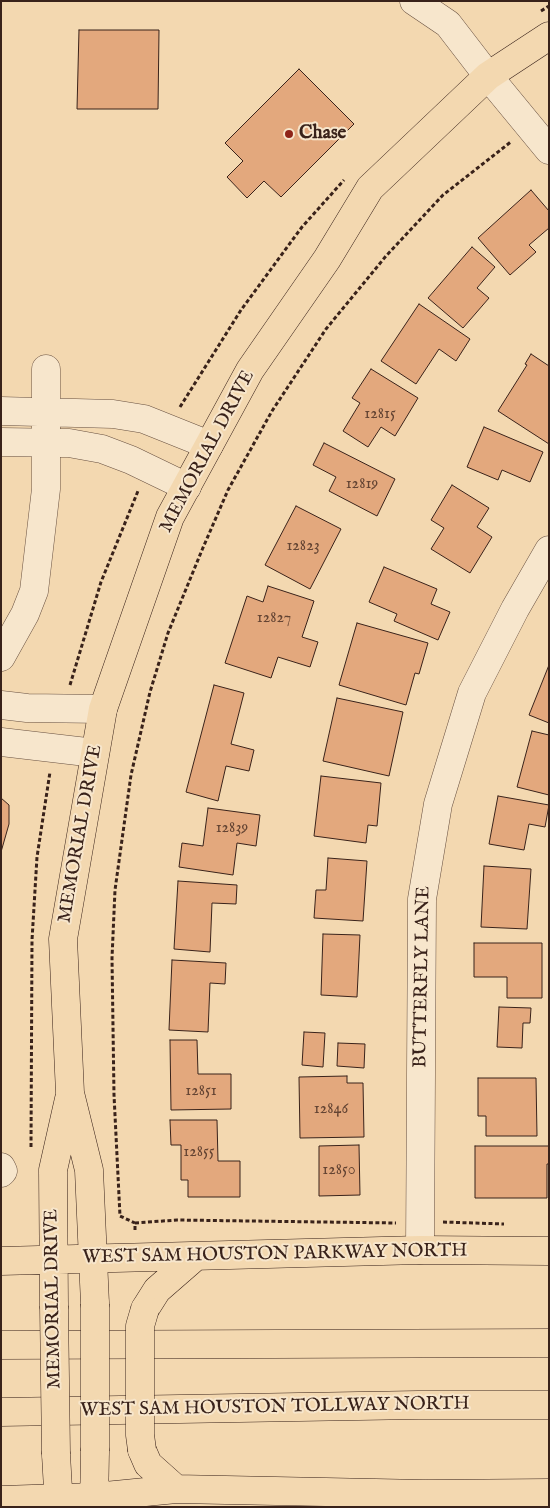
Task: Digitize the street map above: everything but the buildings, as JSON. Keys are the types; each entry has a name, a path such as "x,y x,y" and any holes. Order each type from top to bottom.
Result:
{"main road":[{"name":"MEMORIAL DRIVE","path":"95,1502 95,1304 89,1170 70,1093 63,939 102,709 170,517 250,370 328,259 370,188 488,76 549,36"},
{"name":"MEMORIAL DRIVE","path":"59,1502 56,1454 53,1170 70,1093"},
{"name":"WEST SAM HOUSTON PARKWAY NORTH","path":"1,1261 420,1250 549,1251"},
{"path":"176,1489 148,1464 142,1450 140,1435 140,1326 145,1309 157,1290 196,1256"},
{"path":"1,1345 549,1343"},
{"name":"WEST SAM HOUSTON TOLLWAY NORTH","path":"1,1412 418,1405 549,1405"},
{"path":"1,1500 95,1502 176,1489 425,1500 549,1493"}],"street":[{"path":"423,4 448,24 549,150"},
{"path":"1,657 25,614 34,591 46,489 46,369"},
{"path":"1,410 113,414 144,419 209,445"},
{"path":"1,442 69,443 102,449 131,460 187,487"},
{"name":"BUTTERFLY LANE","path":"420,1250 422,899 438,804 472,693 515,609 549,550"},
{"path":"1,705 27,708 102,709"},
{"path":"1,742 95,752"},
{"path":"1,1167 3,1172 1,1173"}],"path":[{"path":"398,1223 177,1220 135,1223 120,1216 114,1095 112,958 115,890 131,775 150,692 168,633 228,490 272,411 326,329 386,256 443,195 512,142 513,138"},
{"path":"437,1222 512,1224"},
{"path":"135,1223 135,1230"}],"place":[{"name":"Chase","path":"289,134"}]}
